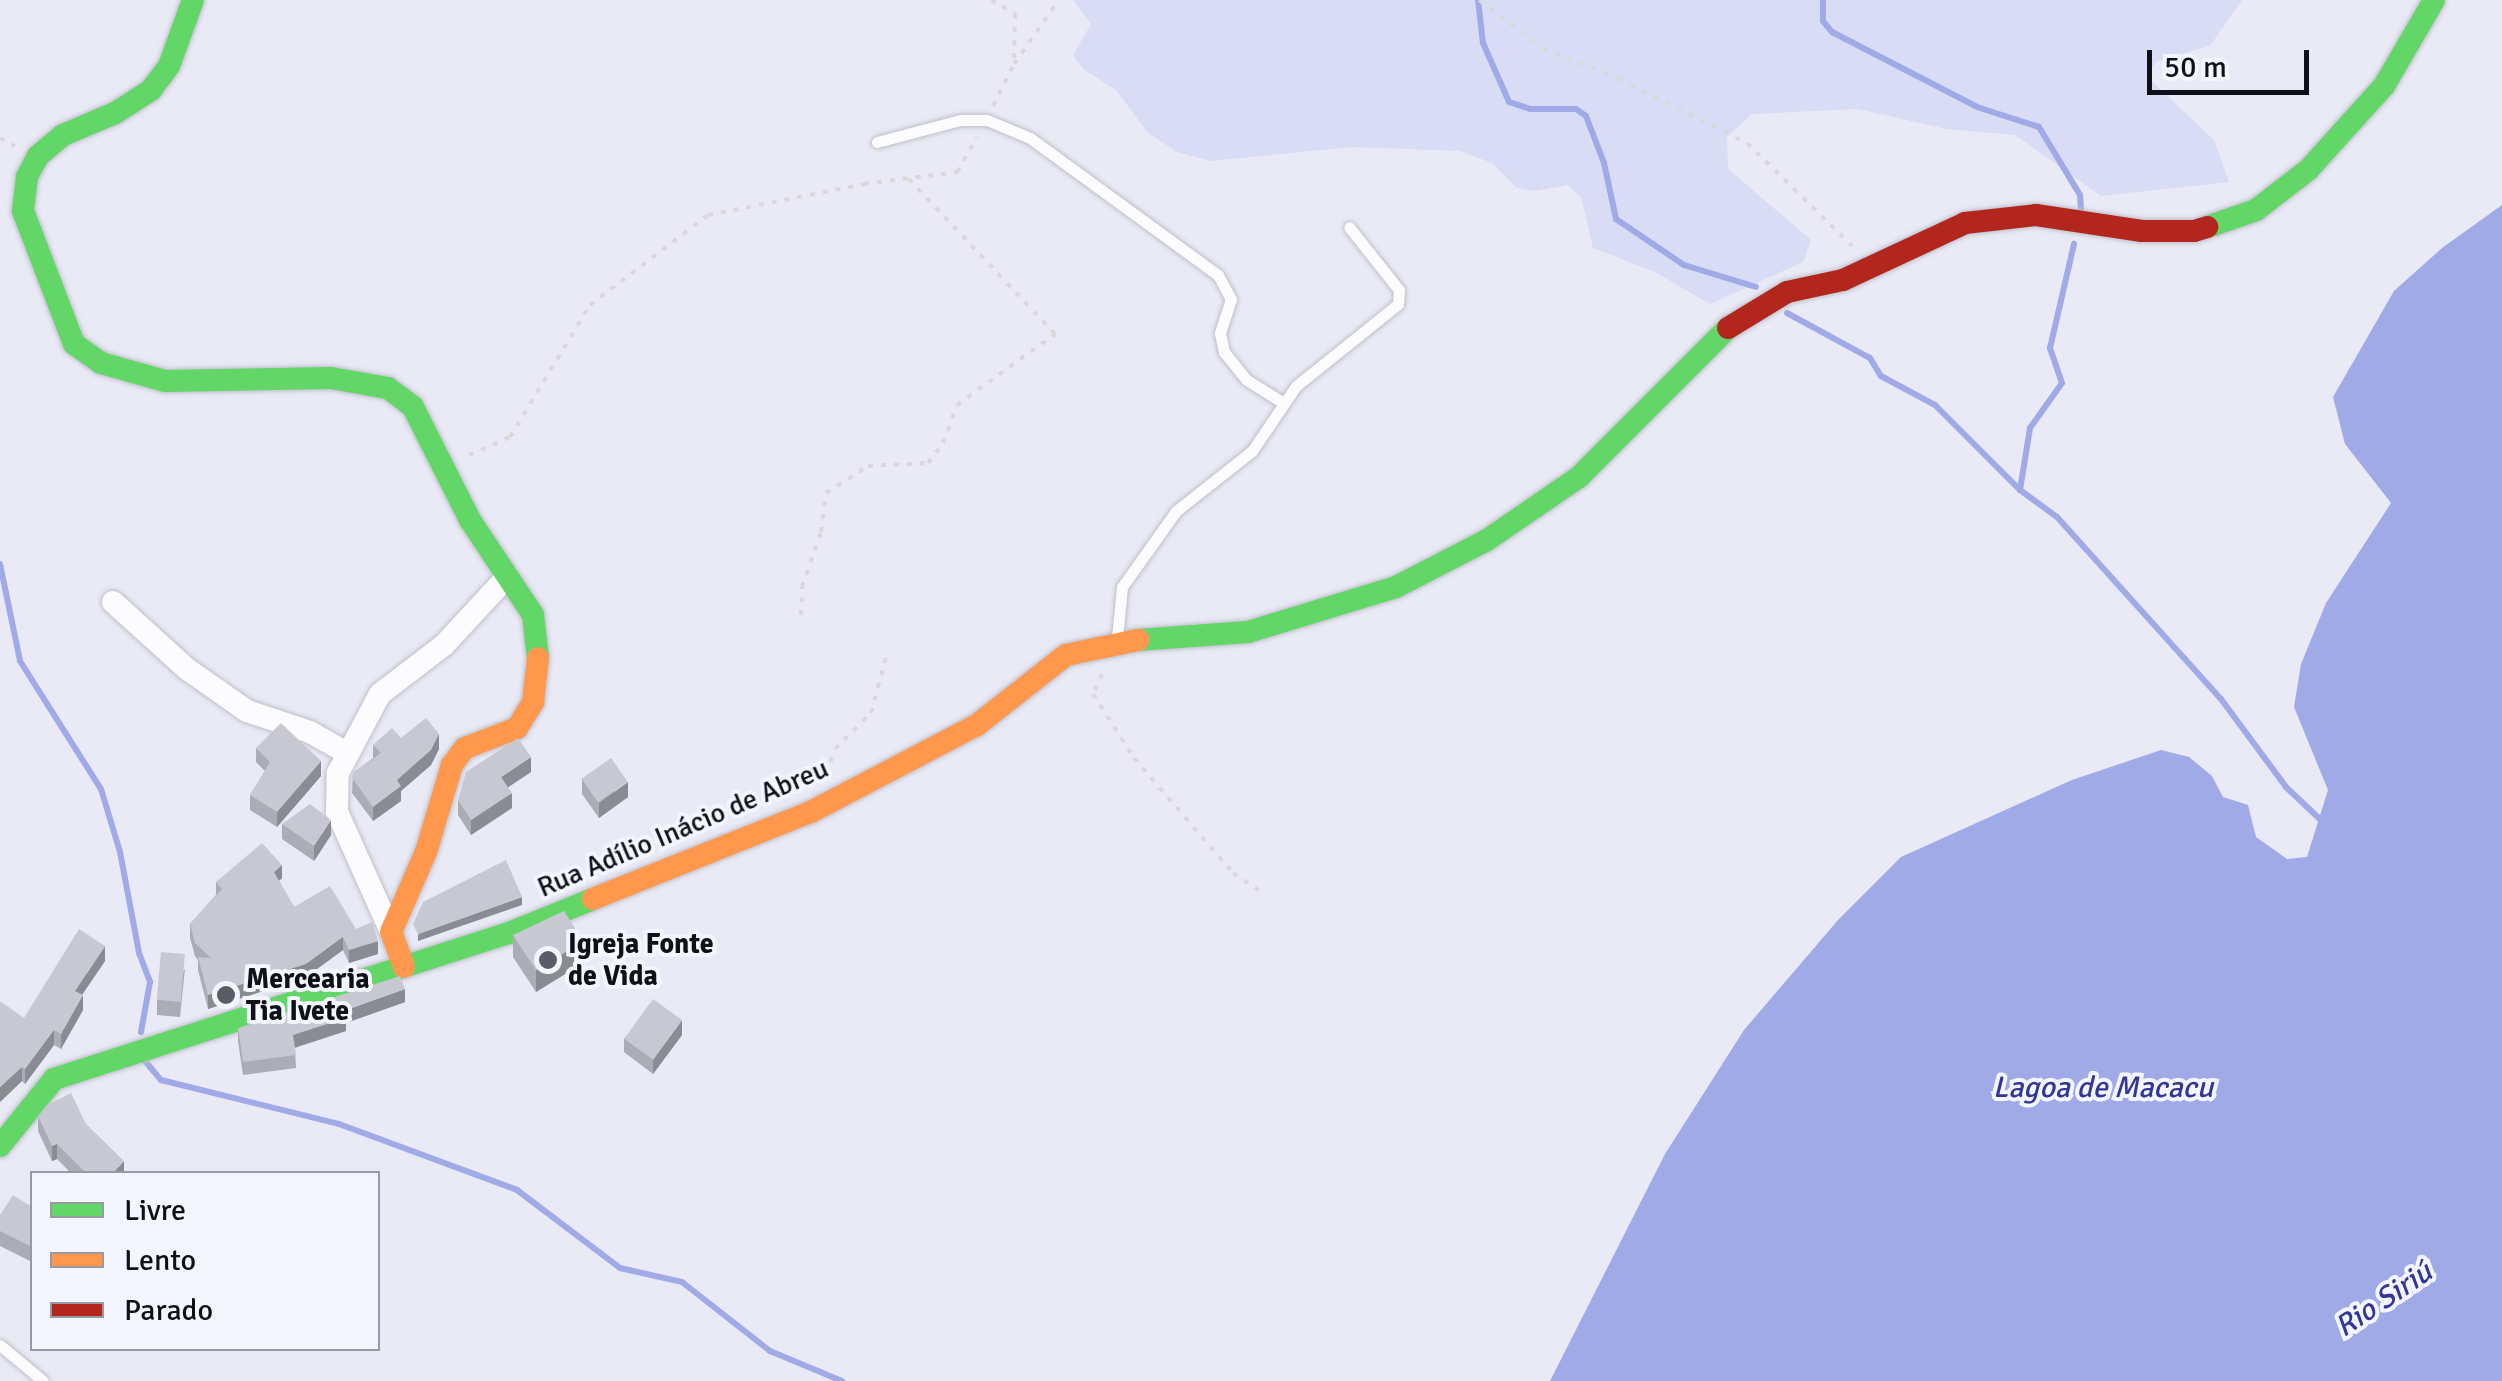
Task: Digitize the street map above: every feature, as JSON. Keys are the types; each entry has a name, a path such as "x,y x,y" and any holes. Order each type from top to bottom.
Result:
{"street":[{"path":"193,0 169,66 150,90 115,114 64,135 38,156 26,177 23,211 74,344 101,364 165,381 331,378 388,388 412,407 470,520 526,602 537,628 533,702 517,728 465,748 452,765 426,852 391,932"},
{"name":"Rua Adílio Inácio de Abreu","path":"0,1146 54,1079 593,902 811,812 977,725 1066,655 1116,642 1248,632 1396,587 1487,540 1579,476 1737,319 1787,292 1843,280 1965,222 2036,215 2142,230 2194,231 2256,210 2308,170 2362,113 2384,86 2434,0"},
{"path":"404,967 337,812 338,774 380,694 444,646 506,578"},
{"path":"113,602 175,659 246,711 310,732 347,753"}],"lane":[{"path":"877,142 960,120 987,120 1030,138 1218,275 1232,299 1220,333 1224,352 1247,380 1282,402"},
{"path":"1116,642 1122,587 1176,511 1252,451 1282,402 1398,304 1398,290 1349,227"},
{"path":"0,1345 43,1381"}],"path":[{"path":"991,0 1015,14 1014,64"},
{"path":"445,466 510,437 590,305 708,215 957,172 1014,64 1059,0"},
{"path":"1479,0 1543,48 1619,79 1747,143 1873,267"},
{"path":"801,615 802,587 821,532 826,493 868,466 928,463 944,443 958,405 1055,334 908,178"},
{"path":"1116,642 1093,694 1175,811 1233,873 1264,893"},
{"path":"811,812 835,749 871,713 886,656"}],"shaded area":[{"path":"1073,0 2242,0 2210,46 2157,61 2146,76 2214,140 2229,182 2101,196 2015,135 1946,129 1858,109 1752,114 1727,137 1728,169 1811,240 1803,262 1710,304 1653,271 1593,248 1581,197 1568,185 1534,191 1517,188 1492,163 1460,151 1352,147 1210,161 1177,152 1147,132 1116,90 1083,69 1073,55 1091,24"}],"water":[{"name":"Lagoa de Macacu","path":"2502,205 2502,1381 1550,1381 1665,1154 1744,1030 1838,920 1901,857 2072,780 2161,750 2189,757 2212,776 2223,797 2248,805 2256,837 2287,859 2307,857 2328,790 2294,707 2301,664 2326,603 2391,503 2345,444 2333,397 2394,291 2442,248"}],"building":[{"path":"426,718 439,734 431,750 397,780 401,786 373,807 352,778 353,773 381,753 373,745 392,728 401,738"},
{"path":"281,723 321,761 277,812 250,795 270,762 256,748"},
{"path":"518,738 531,757 501,777 512,793 471,820 458,800 466,772"},
{"path":"611,758 628,782 598,802 582,779"},
{"path":"310,804 331,820 314,846 282,824"},
{"path":"262,843 282,865 274,872 294,907 330,886 356,929 372,922 378,941 349,950 343,937 306,964 208,995 198,957 211,958 195,943 190,924 222,889 216,882"},
{"path":"506,860 522,897 418,934 413,924 423,902"},
{"path":"564,911 583,941 536,970 513,935"},
{"path":"79,929 105,946 75,991 83,995 61,1034 54,1030 25,1069 22,1067 0,1087 0,1001 24,1018"},
{"path":"161,952 185,954 181,1002 157,1000"},
{"path":"400,976 405,989 343,1011 346,1018 293,1035 296,1055 243,1062 238,1028"},
{"path":"653,999 682,1020 653,1060 624,1039"},
{"path":"71,1093 86,1124 124,1161 115,1171 84,1171 57,1144 52,1146 38,1116 47,1105"},
{"path":"13,1195 30,1206 30,1246 0,1231 0,1215"}],"waterway":[{"path":"1478,0 1483,43 1509,102 1530,109 1576,109 1586,116 1604,163 1616,219 1684,265 1756,287"},
{"path":"1823,0 1823,21 1832,32 1977,107 2039,127 2080,195 2081,209"},
{"path":"2020,490 2030,428 2062,383 2050,348 2074,244"},
{"path":"1787,313 1870,358 1881,376 1935,405 2020,490 2057,517 2221,699 2286,787 2324,823"},
{"path":"0,564 20,661 101,789 120,852 139,953 150,982 141,1032"},
{"path":"145,1061 161,1080 339,1124 517,1190 620,1268 682,1282 770,1351 842,1381"}],"traffic: fast":[{"path":"193,0 169,66 151,90 115,113 63,135 38,156 27,177 23,211 74,344 101,363 165,381 331,378 388,388 413,407 470,520 533,615 538,658"},
{"path":"2207,227 2256,210 2308,170 2384,86 2434,0"},
{"path":"1138,640 1248,632 1396,587 1487,540 1579,477 1728,328"},
{"path":"0,1146 54,1079 509,933 593,899"}],"traffic: slow":[{"path":"593,899 811,812 977,725 1066,655 1138,640"},
{"path":"404,967 391,932 426,852 452,765 465,748 517,728 533,702 538,658"}],"traffic: jam":[{"path":"1728,328 1787,292 1843,280 1965,223 2036,215 2142,231 2194,231 2207,227"}],"place":[{"name":"Igreja Fonte de Vida","path":"548,960"},
{"name":"Mercearia Tia Ivete","path":"226,995"}],"water label":[{"name":"Rio Siriú","path":"2384,1300"}]}
